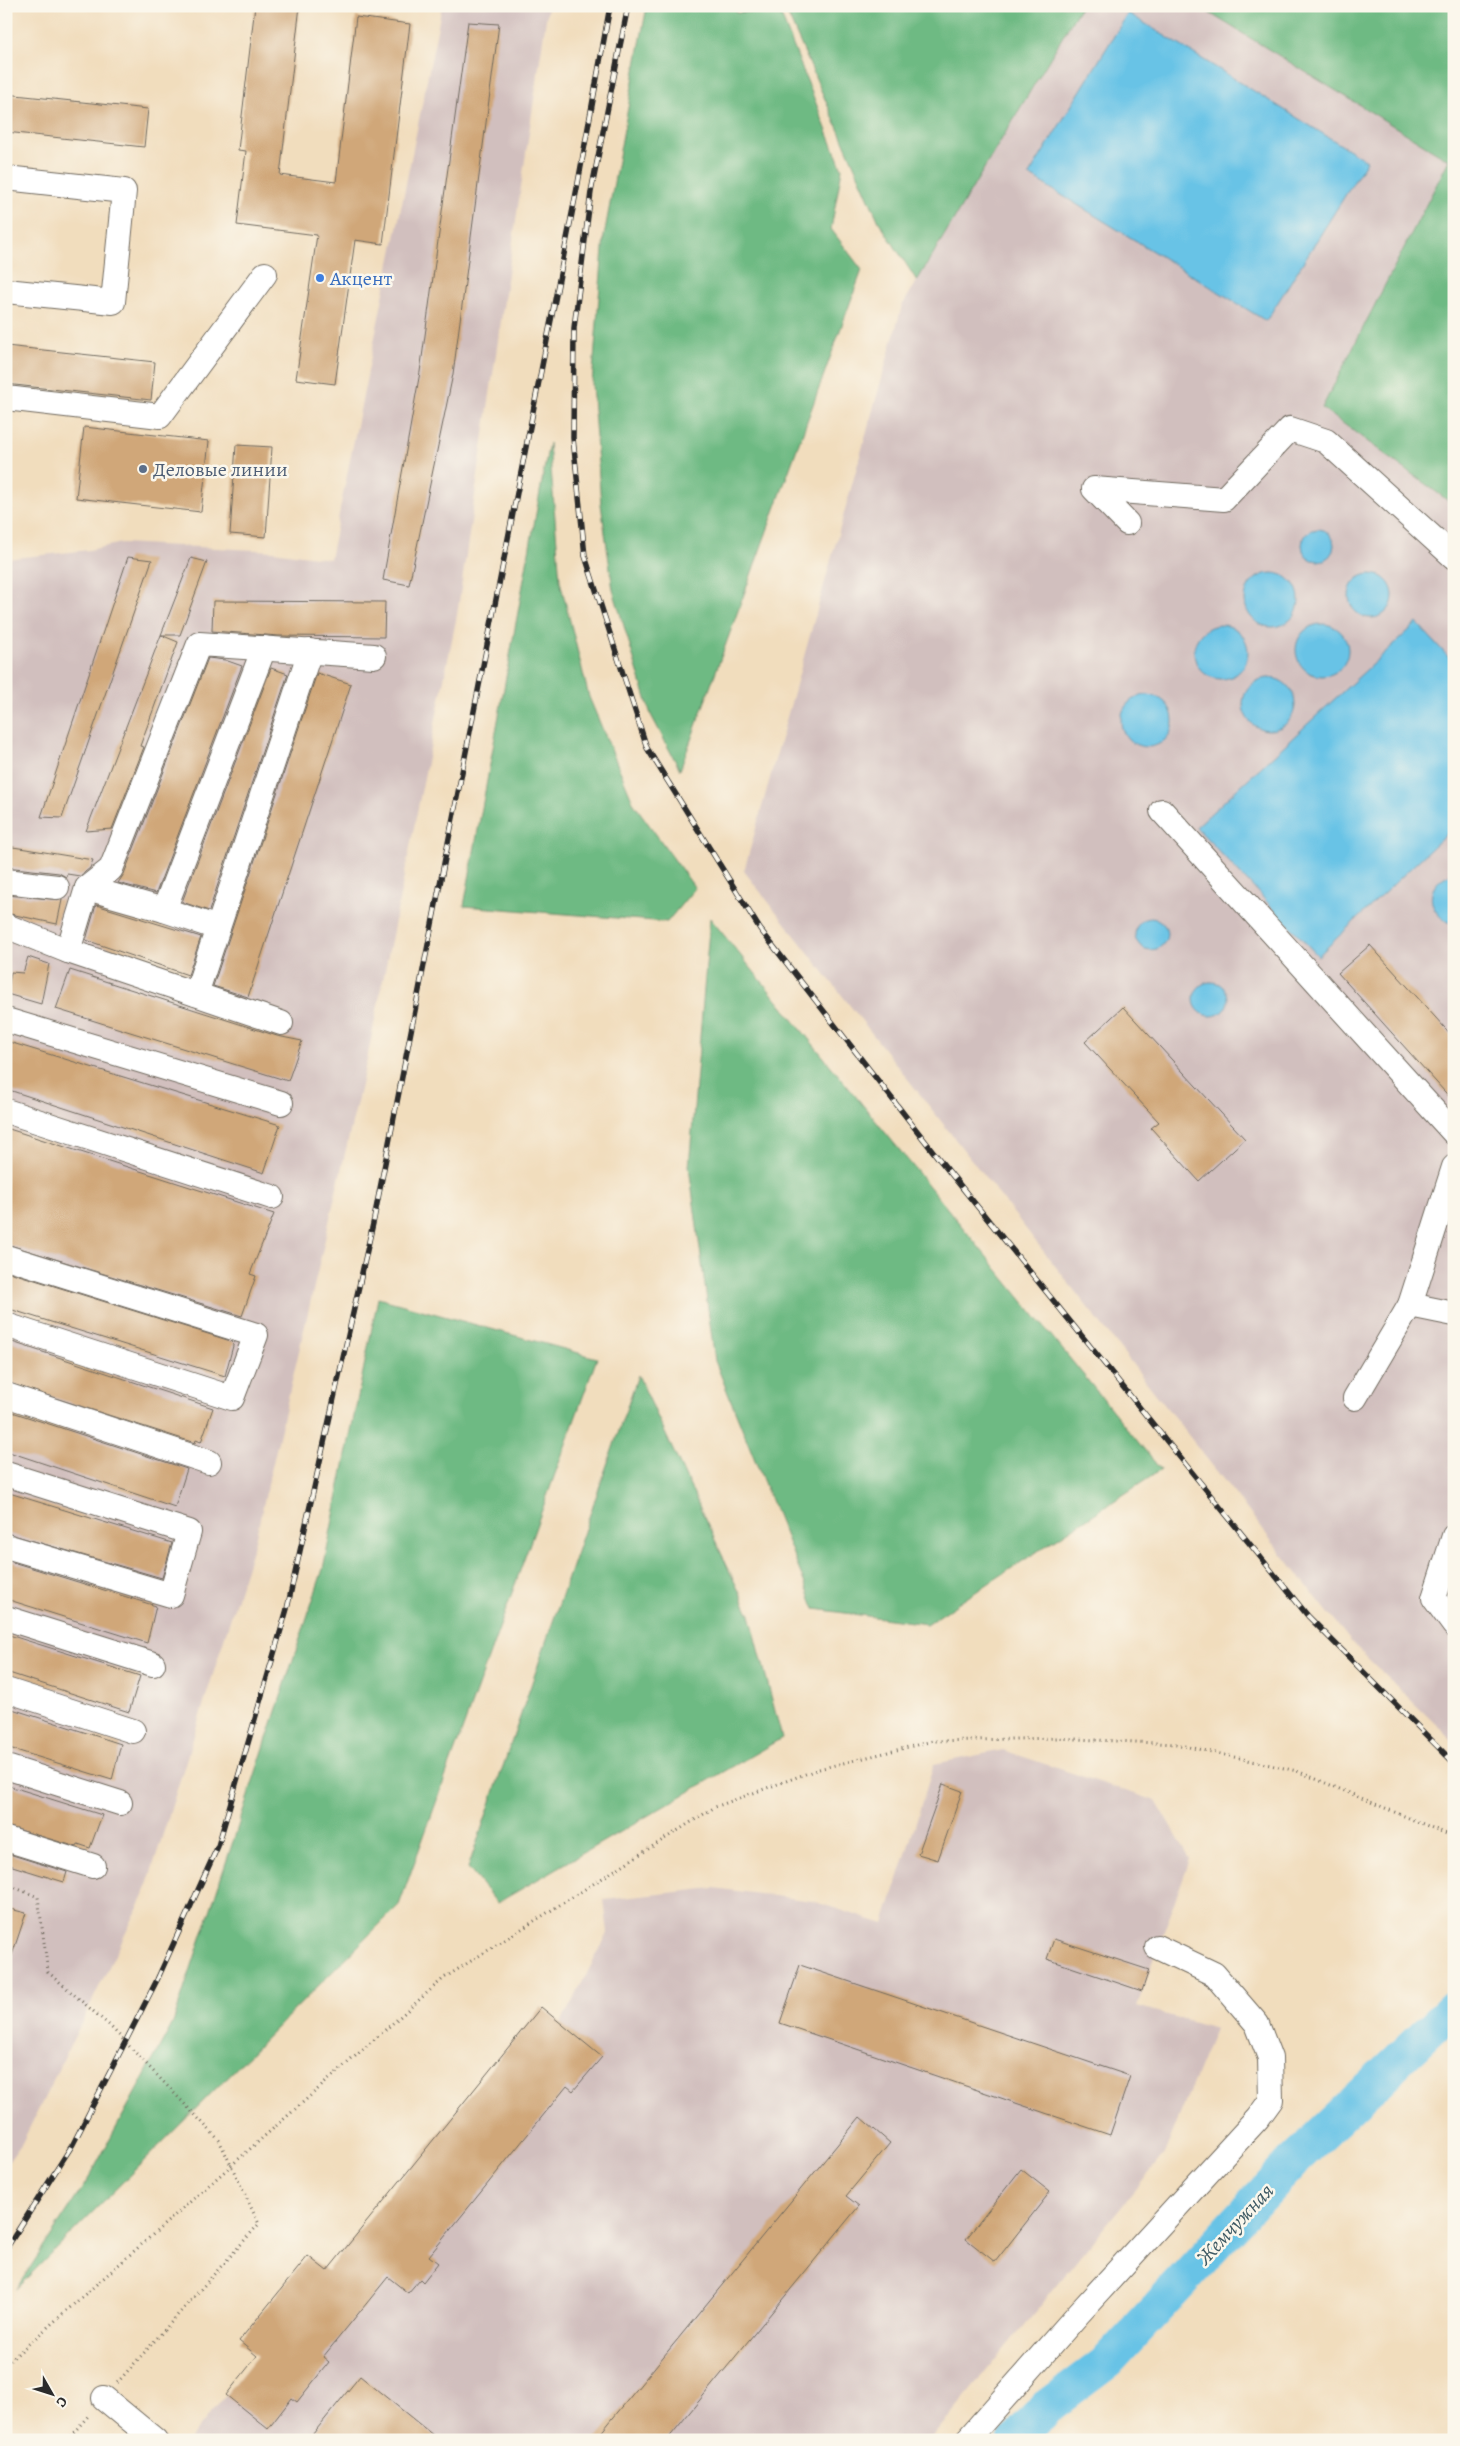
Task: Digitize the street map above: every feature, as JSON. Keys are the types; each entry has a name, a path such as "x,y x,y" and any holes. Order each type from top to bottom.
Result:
{"lane":[{"path":"6,178 124,191 113,302 6,291"},
{"path":"6,398 160,416 265,274"},
{"path":"1127,523 1094,489 1224,499 1290,429 1326,441 1454,557"},
{"path":"68,951 87,888 111,869 199,644 374,656"},
{"path":"164,910 264,648"},
{"path":"196,994 310,652"},
{"path":"1162,811 1454,1133"},
{"path":"6,881 57,887"},
{"path":"87,888 218,928"},
{"path":"6,926 68,951 281,1023"},
{"path":"6,1020 281,1103"},
{"path":"6,1111 272,1197"},
{"path":"1355,1398 1410,1305 1454,1167"},
{"path":"6,1257 256,1335 232,1398 6,1326"},
{"path":"1410,1305 1454,1314"},
{"path":"6,1395 209,1462"},
{"path":"6,1474 189,1532 171,1595 6,1546"},
{"path":"1454,1536 1434,1598 1454,1625"},
{"path":"6,1618 152,1664"},
{"path":"6,1690 133,1731"},
{"path":"6,1767 120,1803"},
{"path":"6,1839 93,1866"},
{"path":"967,2440 1079,2313 1258,2118 1271,2100 1270,2058 1256,2024 1214,1974 1157,1947"},
{"path":"104,2398 155,2440"}],"path":[{"path":"6,2364 444,1978 716,1807 819,1769 933,1740 1057,1738 1176,1744 1297,1771 1454,1837"},
{"path":"6,1884 38,1897 48,1972 109,2025 219,2140 259,2224 67,2440"}],"shaded area":[{"path":"442,6 548,6 457,615 367,1059 255,1540 143,1898 22,2143 6,2165 6,559 89,550 122,543 273,551 330,559"},
{"path":"1081,6 1198,6 1449,160 1322,408 1454,505 1454,1742 1352,1643 744,871 902,306"},
{"path":"1003,1750 1156,1801 1190,1859 1137,2006 1215,2029 1164,2154 930,2440 189,2440 257,2356 239,2341 308,2256 327,2271 541,2007 561,2023 608,1933 604,1900 714,1888 812,1901 884,1924 934,1764"}],"green space":[{"path":"647,6 736,6 736,13 779,10 842,169 831,229 862,270 680,770 651,715 613,590 601,504 592,384 604,236"},
{"path":"784,6 1081,6 917,281 879,222"},
{"path":"1198,6 1454,6 1454,505 1322,408 1449,160"},
{"path":"549,443 560,581 589,697 634,804 695,888 667,922 464,906"},
{"path":"710,918 1161,1470 927,1624 815,1609 715,1361 689,1167"},
{"path":"378,1298 597,1358 399,1905 16,2289 89,2178 173,2023 323,1569"},
{"path":"638,1375 750,1615 782,1738 497,1903 468,1868"}],"water":[{"path":"1128,13 1367,161 1266,321 1029,175"},
{"path":"1318,529 1324,530 1329,534 1333,539 1333,551 1329,556 1324,560 1318,561 1312,560 1307,556 1303,551 1302,545 1303,539 1307,534 1312,530"},
{"path":"1272,573 1282,575 1291,581 1297,590 1299,600 1297,610 1291,619 1282,625 1272,627 1262,625 1253,619 1247,610 1245,600 1247,590 1253,581 1262,575"},
{"path":"1371,574 1383,578 1389,584 1393,596 1389,608 1383,614 1371,618 1359,614 1353,608 1349,596 1353,584 1359,578"},
{"path":"1417,623 1454,663 1454,827 1318,956 1196,827"},
{"path":"1317,624 1327,624 1341,631 1348,645 1348,655 1341,669 1327,676 1317,676 1307,672 1300,665 1296,655 1296,645 1300,635 1307,628"},
{"path":"1216,625 1226,625 1236,629 1244,637 1248,652 1244,667 1236,675 1226,679 1216,679 1206,675 1198,667 1194,657 1194,647 1198,637 1206,629"},
{"path":"1264,678 1274,678 1288,685 1295,699 1295,709 1288,723 1274,730 1264,730 1254,726 1247,719 1243,709 1243,699 1247,689 1254,682"},
{"path":"1142,695 1152,695 1166,702 1173,716 1173,726 1166,740 1152,747 1142,747 1132,743 1125,736 1121,726 1121,716 1125,706 1132,699"},
{"path":"1454,873 1454,925 1437,914 1432,898 1437,883 1444,877"},
{"path":"1151,918 1157,919 1162,923 1166,928 1166,940 1162,945 1157,949 1151,950 1145,949 1140,945 1136,940 1135,934 1136,928 1140,923 1145,919"},
{"path":"1211,982 1218,983 1223,987 1227,992 1227,1006 1223,1011 1218,1015 1211,1016 1204,1015 1199,1011 1195,1006 1194,999 1195,992 1199,987 1204,983"}],"building":[{"path":"255,6 300,6 280,175 336,182 356,17 410,24 383,244 355,240 335,384 296,379 317,235 237,225 246,151 238,150"},
{"path":"468,22 499,24 453,374 409,585 383,580 420,372"},
{"path":"6,94 148,109 144,147 6,132"},
{"path":"6,346 155,362 151,400 6,384"},
{"name":"Деловые линии","path":"84,427 209,441 201,512 76,498"},
{"path":"236,445 272,447 266,537 230,534"},
{"path":"128,557 152,560 62,818 41,817"},
{"path":"191,558 207,562 180,635 161,635"},
{"path":"213,601 385,602 384,637 279,636 212,631"},
{"path":"161,635 178,642 140,746 144,747 112,829 86,831"},
{"path":"208,658 225,660 242,666 156,893 118,883 124,874"},
{"path":"271,668 288,674 209,911 182,902"},
{"path":"317,673 351,684 248,997 213,986"},
{"path":"6,846 93,860 90,868 80,876 67,874 66,877 59,873 6,867"},
{"path":"6,895 62,900 57,924 6,913"},
{"path":"96,905 201,937 188,975 86,940"},
{"path":"1370,945 1454,1038 1454,1102 1338,973"},
{"path":"28,957 49,964 41,1004 7,994 11,972 23,973"},
{"path":"70,970 277,1036 302,1041 288,1081 56,1009"},
{"path":"1123,1007 1245,1139 1199,1181 1151,1128 1159,1122 1085,1042"},
{"path":"6,1041 280,1125 264,1173 6,1089"},
{"path":"6,1128 274,1214 250,1274 256,1276 242,1316 6,1244"},
{"path":"6,1271 234,1342 225,1376 6,1308"},
{"path":"6,1340 213,1408 201,1442 196,1440 195,1443 6,1382"},
{"path":"6,1410 187,1469 175,1507 6,1451"},
{"path":"6,1492 172,1543 162,1578 6,1533"},
{"path":"6,1560 156,1606 147,1643 6,1599"},
{"path":"6,1634 140,1676 129,1712 6,1672"},
{"path":"6,1707 121,1744 112,1780 6,1747"},
{"path":"943,1784 962,1791 938,1860 918,1854"},
{"path":"6,1785 102,1815 90,1848 78,1844 77,1847 6,1826"},
{"path":"6,1853 67,1872 64,1882 6,1864"},
{"path":"6,1908 26,1913 9,1964 6,1963"},
{"path":"1054,1939 1149,1970 1142,1991 1047,1959"},
{"path":"800,1965 1130,2076 1110,2135 780,2023"},
{"path":"541,2007 602,2057 573,2091 567,2086 429,2256 438,2263 423,2282 420,2279 408,2293 388,2277 323,2357 329,2362 297,2402 292,2398 268,2429 226,2395 257,2356 239,2341 308,2256 327,2271"},
{"path":"860,2117 890,2143 846,2196 859,2206 667,2440 595,2440"},
{"path":"1021,2169 1050,2192 995,2262 966,2239"},
{"path":"360,2376 439,2440 308,2440"}],"waterway":[{"name":"Жемчужная","path":"1016,2440 1051,2404 1107,2362 1292,2162 1454,2007"}],"railway":[{"path":"6,2249 73,2144 157,1980 218,1846 287,1609 374,1219 578,183 610,6"},
{"path":"628,6 591,192 574,328 573,438 585,556 647,748 760,929 939,1159 1308,1616 1454,1763"}],"place":[{"name":"Акцент","path":"320,278"},
{"name":"Деловые линии","path":"143,469"}]}
